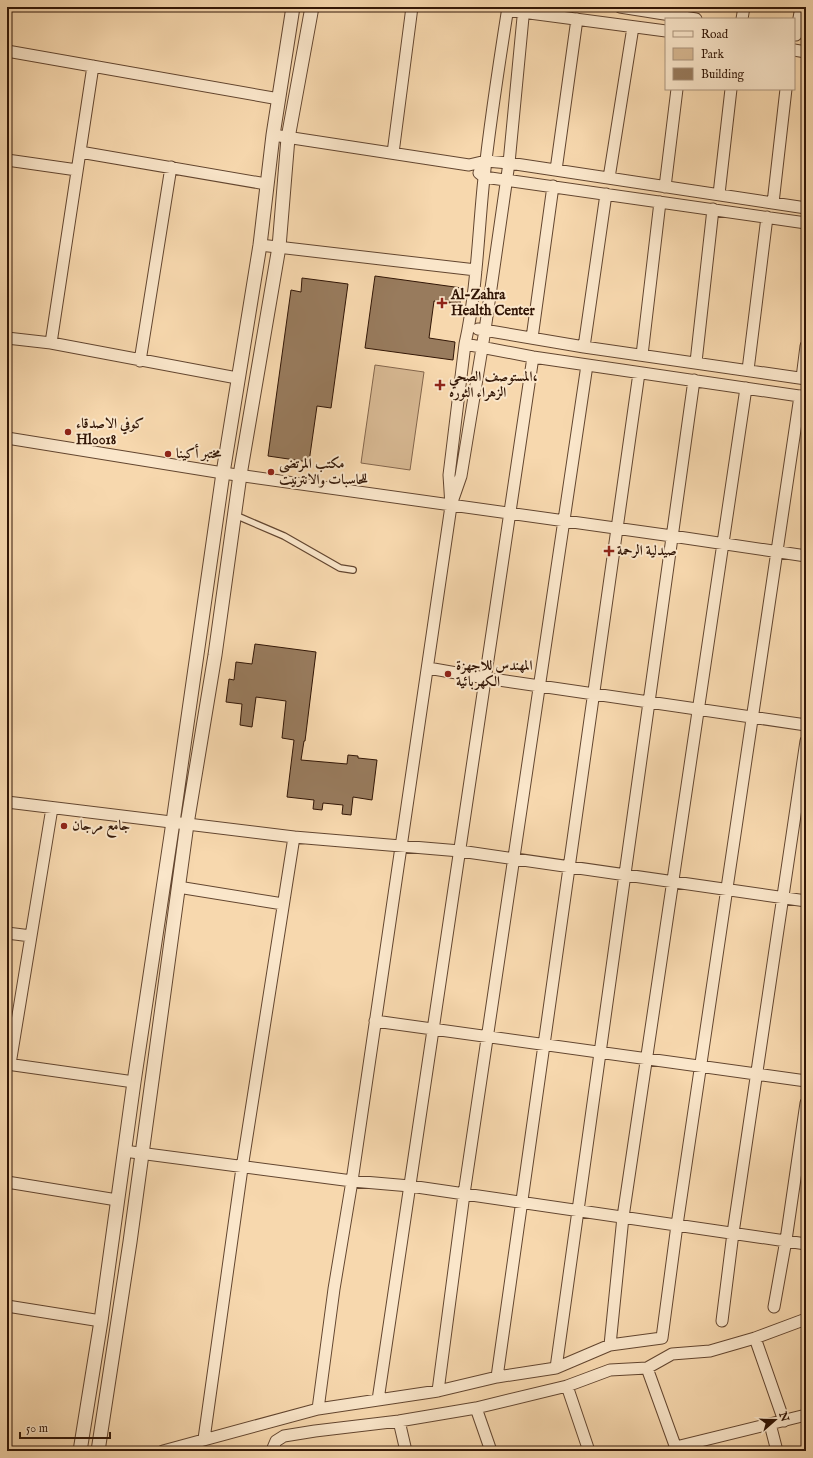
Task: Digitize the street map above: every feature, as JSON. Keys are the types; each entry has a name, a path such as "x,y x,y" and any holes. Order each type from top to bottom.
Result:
{"street":[{"path":"80,1451 101,1321 134,1082 237,378 260,245 266,184 293,7"},
{"path":"98,1451 130,1242 187,824 215,654 240,475 279,248 288,138 312,7"},
{"path":"393,154 412,7"},
{"path":"620,7 692,15"},
{"path":"742,18 744,7"},
{"path":"799,35 801,7"},
{"path":"451,506 449,474 464,344 468,327 476,270 486,161 508,8 524,9 577,19 665,32"},
{"path":"318,1409 334,1289 352,1181 451,506 461,476 485,330 509,163 524,9"},
{"path":"556,170 577,19"},
{"path":"609,178 633,27"},
{"path":"795,50 806,52"},
{"path":"7,51 279,99"},
{"path":"51,343 93,66"},
{"path":"665,187 678,90"},
{"path":"719,194 731,90"},
{"path":"773,203 786,90"},
{"path":"273,134 288,138 469,165 486,161 509,163 806,208"},
{"path":"80,152 266,184"},
{"path":"7,160 77,170"},
{"path":"469,165 484,177 806,223"},
{"path":"140,361 172,167"},
{"path":"532,338 553,186"},
{"path":"584,347 606,194"},
{"path":"642,355 660,202"},
{"path":"696,362 712,209"},
{"path":"748,370 767,217"},
{"path":"260,245 476,270"},
{"path":"468,327 584,347 804,378 806,346"},
{"path":"7,338 51,343 140,361 237,378"},
{"path":"163,1451 318,1409 438,1391 498,1377 556,1368 610,1345 662,1338 676,1225 776,552 803,396 533,357 464,344"},
{"path":"378,1400 533,357"},
{"path":"438,1391 464,1194 587,365"},
{"path":"498,1377 639,373"},
{"path":"556,1368 694,380"},
{"path":"610,1345 623,1217 746,388"},
{"path":"7,438 223,473 806,556"},
{"path":"428,668 539,686 806,725"},
{"path":"722,1321 733,1233 806,741"},
{"path":"7,802 294,837 460,851 806,901"},
{"path":"52,808 8,1064 134,1082"},
{"path":"204,1439 242,1168 294,837"},
{"path":"178,887 283,904"},
{"path":"7,933 31,936"},
{"path":"375,1021 806,1081"},
{"path":"774,1307 786,1240 806,1103"},
{"path":"124,1152 242,1168 352,1181 410,1186 806,1244"},
{"path":"7,1182 117,1200"},
{"path":"7,1306 101,1321"},
{"path":"273,1451 276,1441 284,1436 399,1421 476,1408 567,1386 610,1370 647,1368 672,1354 710,1351 755,1338 806,1318"},
{"path":"755,1338 784,1420"},
{"path":"647,1368 676,1449 806,1415"},
{"path":"567,1386 589,1451"},
{"path":"476,1408 491,1451"},
{"path":"399,1421 406,1451"},
{"path":"770,1424 777,1451"}],"lane":[{"path":"235,515 284,536 340,568 353,570"}],"green space":[{"path":"375,365 424,372 410,470 361,463"}],"building":[{"path":"375,276 462,288 460,304 434,301 429,338 455,342 453,360 365,348"},
{"path":"302,278 348,284 331,408 317,406 309,462 268,456 291,290 301,292"},
{"path":"255,644 316,652 305,741 301,760 347,764 348,755 358,756 358,758 377,760 372,800 353,797 351,815 342,814 343,805 323,803 322,810 313,809 314,800 287,797 294,740 282,738 286,701 256,697 252,727 240,725 242,704 226,702 229,679 234,680 236,662 252,664"}],"place":[{"name":"Al-Zahra Health Center","path":"442,303"},
{"name":"المستوصف الصحي، الزهراء الثوره","path":"440,385"},
{"name":"كوفي الاصدقاء Hl0018","path":"68,432"},
{"name":"مختبر أكينا","path":"168,454"},
{"name":"مكتب المرتضى للحاسبات والانترنيت","path":"271,472"},
{"name":"صيدلية الرحمة","path":"609,551"},
{"name":"المهندس للاجهزة الكهربائية","path":"448,674"},
{"name":"جامع مرجان","path":"64,826"}]}
